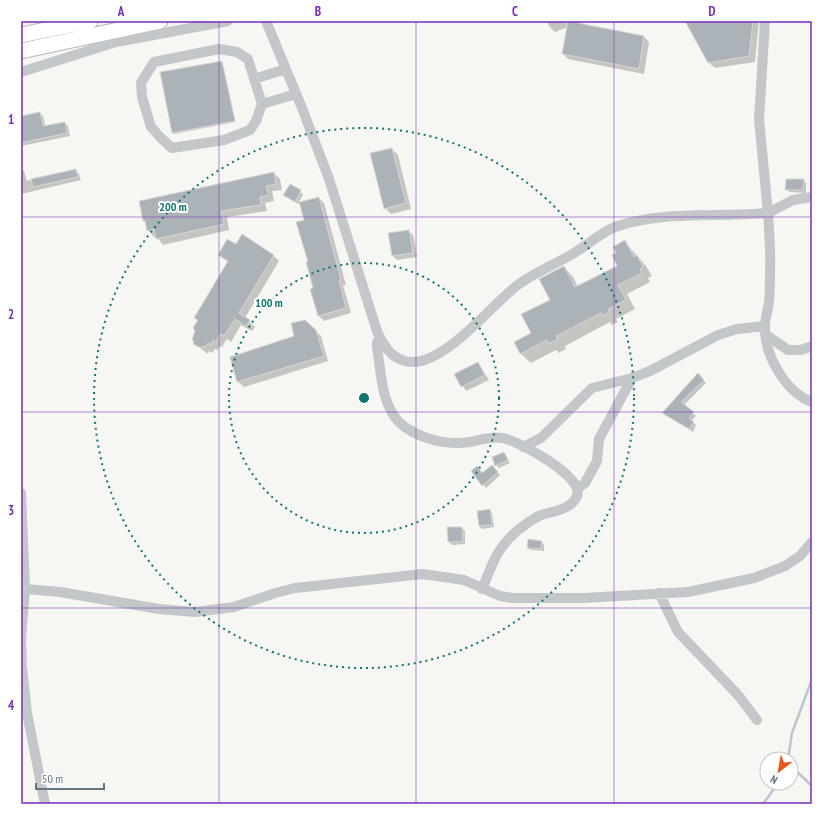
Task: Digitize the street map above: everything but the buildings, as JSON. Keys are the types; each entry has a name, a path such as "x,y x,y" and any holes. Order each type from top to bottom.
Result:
{"highway":[{"path":"21,35 90,21"},
{"path":"21,51 160,21"}],"street":[{"path":"21,72 116,42 228,21"},
{"path":"266,21 329,179 380,339 388,352 406,361 424,359 439,353 463,336 519,284 614,228 667,216 735,216 768,213 793,200 812,197"},
{"path":"765,21 759,119 768,213 770,270 769,302 765,330 776,368 781,376 798,394 812,402"},
{"path":"219,49 237,52 248,59 262,104 256,121 250,130 224,140 172,148 160,138 151,127 142,97 141,83 154,62 219,49"},
{"path":"254,79 286,68"},
{"path":"262,104 296,94"},
{"path":"523,447 541,438 592,388 632,378 663,365 718,335 738,329 765,330 788,350 801,350 812,346"},
{"path":"380,339 377,342 377,347 387,403 394,416 405,427 421,436 441,441 464,442 497,437 511,440 568,475 578,488 577,495 572,502 555,512 541,515 526,524 510,537 494,558 482,589"},
{"path":"578,488 586,483 598,461 599,439 632,378"},
{"path":"21,493 25,588 21,640 24,691 45,804"},
{"path":"25,588 60,592 159,609 195,612 234,607 285,590 399,575 423,574 464,580 506,598 584,598 688,592 754,578 794,561 812,542"},
{"path":"659,593 678,632 738,695 757,720"}],"waterway":[{"path":"789,751 792,733 812,679"},
{"path":"799,774 812,786"},
{"path":"763,804 772,791"}]}
